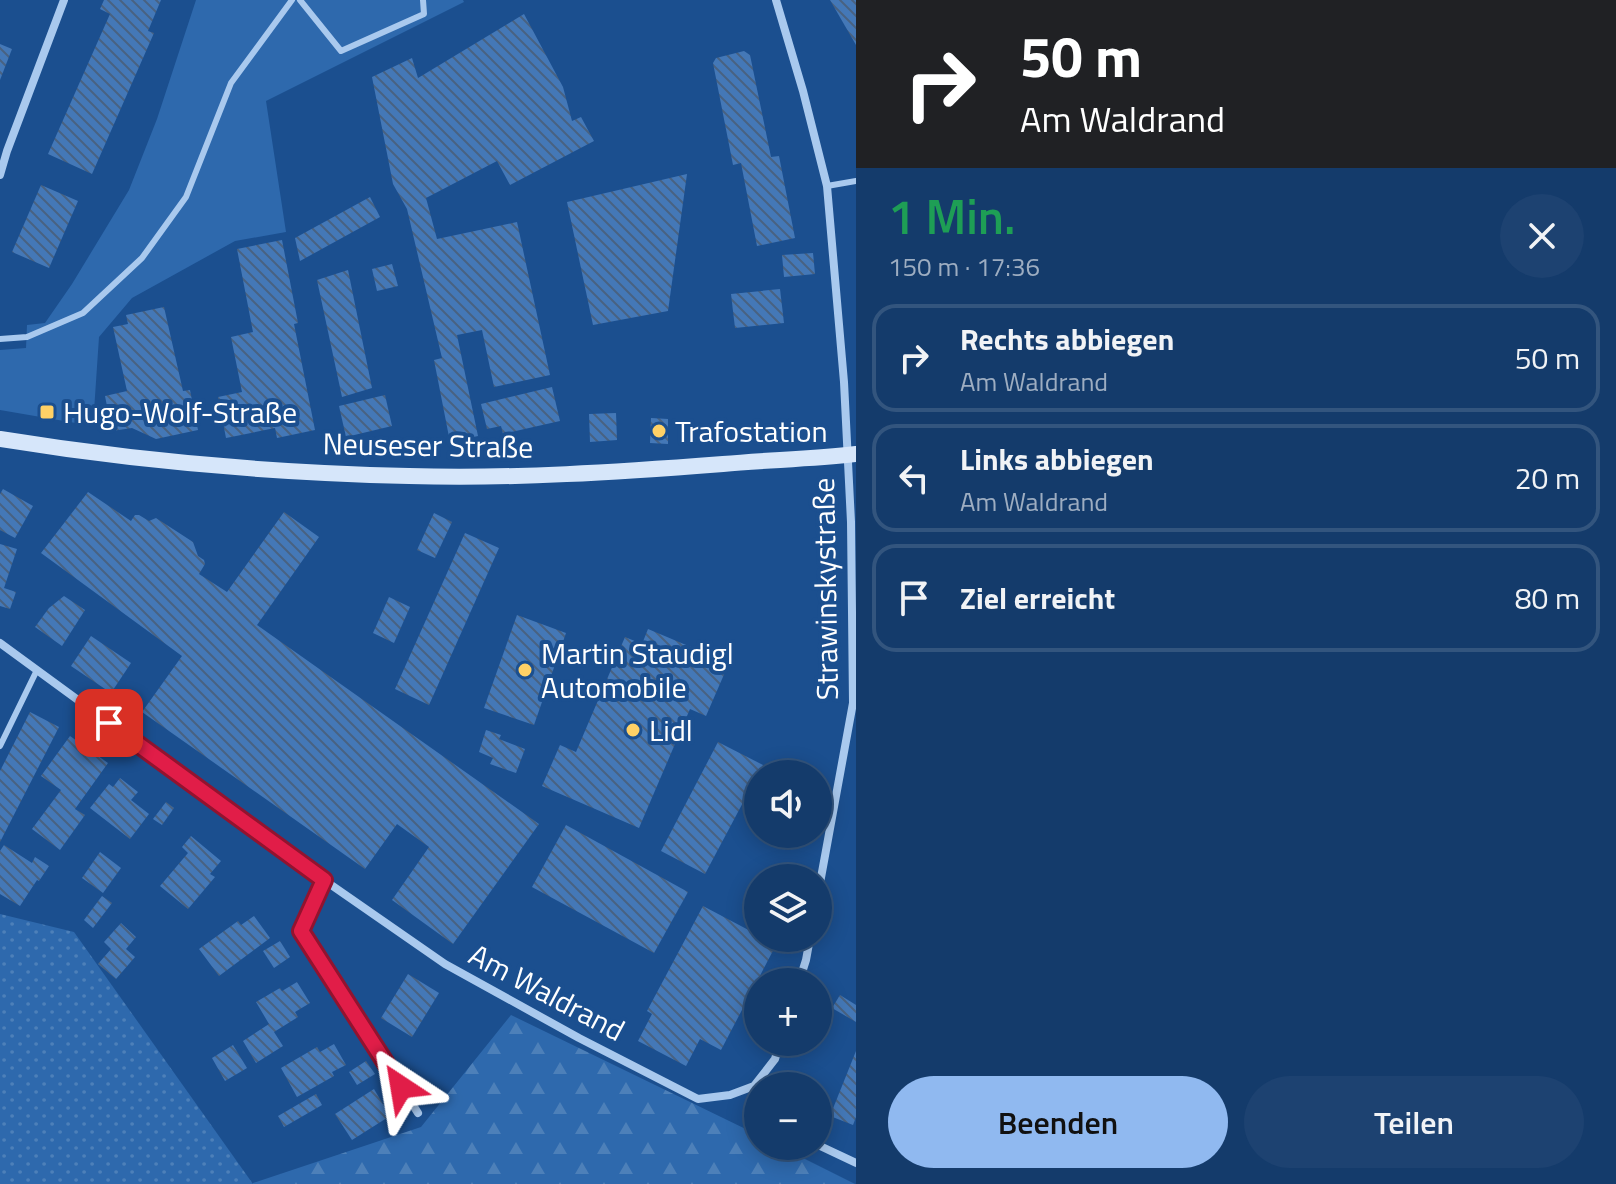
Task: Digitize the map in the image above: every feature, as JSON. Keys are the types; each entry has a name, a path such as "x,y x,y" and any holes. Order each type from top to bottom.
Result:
{"main road":[{"name":"Neuseser Straße","path":"0,439 199,464 411,476 600,472 851,454"}],"street":[{"path":"0,175 3,149 64,0"},
{"name":"Strawinskystraße","path":"780,1 827,186 851,454 853,703 823,864"},
{"name":"Am Waldrand","path":"0,643 324,880 445,964 698,1099 744,1092"},
{"path":"324,880 301,931 418,1113"},
{"path":"832,1152 856,1163"}],"lane":[{"path":"0,339 27,337 83,313 142,258 186,197 231,83 292,0"},
{"path":"300,0 341,51 424,14 423,0"},
{"path":"827,186 856,181"},
{"path":"0,746 37,670"}],"green space":[{"path":"196,0 464,2 266,101 286,232 235,241 132,298 99,337 93,426 0,410 0,350 26,348 27,325 45,323 129,190 157,119"},
{"path":"0,914 74,932 253,1184 0,1184"},
{"path":"511,1015 744,1128 744,1160 807,1160 855,1184 253,1184 421,1127"}],"building":[{"path":"104,0 161,0 148,31 154,33 92,174 48,154 110,14 100,9"},
{"path":"830,0 856,0 856,45"},
{"path":"524,14 563,87 572,121 581,117 594,141 510,185 497,161 426,198 437,239 517,222 550,375 494,387 482,330 457,335 478,436 450,442 434,360 442,358 407,209 393,184 372,77 412,58 418,78"},
{"path":"0,44 12,49 0,80"},
{"path":"744,51 750,55 771,157 779,156 795,238 757,246 741,163 733,165 713,63 716,58"},
{"path":"687,174 668,311 593,325 567,202"},
{"path":"41,185 78,201 49,268 12,252"},
{"path":"370,197 380,217 300,261 295,238"},
{"path":"282,240 298,323 294,324 315,430 277,438 275,428 226,438 218,397 242,392 231,337 253,332 237,249"},
{"path":"813,253 815,274 784,277 782,255"},
{"path":"392,264 398,286 377,291 372,269"},
{"path":"348,270 372,388 342,397 317,280"},
{"path":"780,289 784,323 735,328 731,294"},
{"path":"164,307 183,391 190,390 198,430 156,439 132,428 112,431 105,396 127,391 113,327 128,324 126,315"},
{"path":"552,387 560,421 503,434 501,426 487,429 481,404"},
{"path":"385,395 392,426 346,437 339,406"},
{"path":"616,413 617,440 590,442 589,414"},
{"name":"Trafostation","path":"651,418 668,419 668,444 650,443"},
{"path":"3,489 33,506 15,538 0,530 0,494"},
{"path":"88,492 131,521 135,515 149,521 156,518 193,542 205,564 199,574 227,592 284,512 319,537 257,625 539,824 453,944 392,900 429,847 397,824 365,869 142,712 182,656 41,553"},
{"path":"434,513 452,522 435,558 417,550"},
{"path":"465,533 499,548 429,705 395,689"},
{"path":"0,544 17,549 4,588 16,592 10,609 0,606"},
{"path":"64,596 85,610 62,646 35,627 49,608"},
{"path":"389,597 410,607 394,643 373,633"},
{"name":"Martin Staudigl Automobile","path":"517,615 566,633 534,725 484,708"},
{"name":"Lidl","path":"648,629 729,663 706,716 690,709 639,828 542,786 560,745 576,752 625,637 642,644"},
{"path":"91,636 131,663 111,693 71,666"},
{"path":"30,712 59,727 0,842 0,771"},
{"path":"486,730 525,749 516,773 490,764 493,758 479,752"},
{"path":"70,736 108,763 75,809 85,815 60,850 32,829 61,790 41,776"},
{"path":"718,742 753,760 744,760 744,801 705,874 661,851"},
{"path":"120,778 138,792 131,800 149,814 130,839 90,808 109,784 113,787"},
{"path":"166,802 174,808 162,825 153,819"},
{"path":"566,825 688,892 654,953 532,887"},
{"path":"191,836 221,861 210,874 215,877 188,909 160,886 188,853 182,847"},
{"path":"4,845 32,863 35,857 49,866 20,906 0,894 0,851"},
{"path":"100,852 121,868 103,893 82,878"},
{"path":"102,896 112,903 93,928 84,920"},
{"path":"703,906 744,928 744,952 772,952 764,968 744,968 744,1006 721,1050 700,1039 686,1066 638,1041 652,1014 647,1011"},
{"path":"254,916 270,938 219,976 199,949 238,921 241,925"},
{"path":"121,923 136,937 126,949 135,957 116,979 98,964 111,949 104,942"},
{"path":"280,941 290,957 274,968 263,951"},
{"path":"408,974 439,993 412,1037 381,1018"},
{"path":"297,982 310,1003 295,1012 298,1017 274,1032 283,1046 256,1063 243,1041 269,1024 256,1002"},
{"path":"840,995 856,1005 856,1022 832,1008"},
{"path":"334,1044 346,1065 332,1072 334,1076 297,1097 281,1068 317,1047 320,1052"},
{"path":"233,1045 247,1068 225,1081 212,1058"},
{"path":"856,1051 856,1117 853,1125 832,1117"},
{"path":"366,1061 375,1074 357,1085 349,1072"},
{"path":"374,1089 390,1116 352,1140 335,1114"},
{"path":"316,1094 322,1105 284,1127 278,1116"}],"place":[{"name":"Hugo-Wolf-Straße","path":"47,412"},
{"name":"Trafostation","path":"659,431"},
{"name":"Martin Staudigl Automobile","path":"525,670"},
{"name":"Lidl","path":"633,730"}],"route":[{"path":"109,723 324,880 301,931 401,1087"}]}
